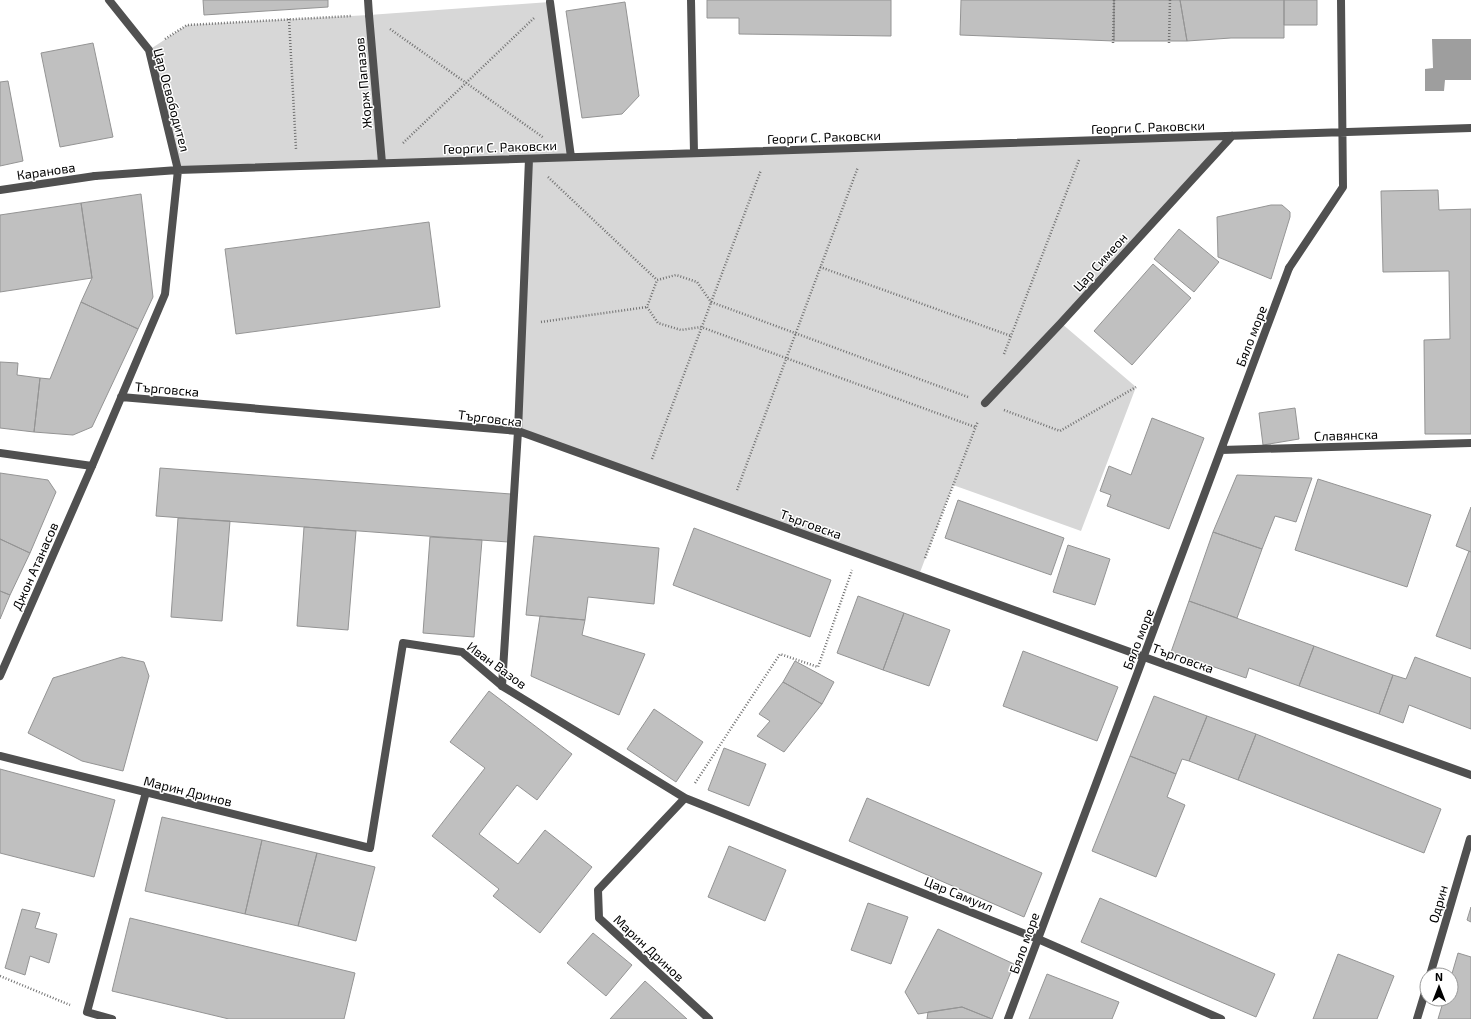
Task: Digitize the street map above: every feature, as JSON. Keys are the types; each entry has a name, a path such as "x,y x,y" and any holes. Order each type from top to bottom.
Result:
{"street":[{"name":"Цар Освободител","path":"109,0 148,50 178,170 166,294 120,397"},
{"name":"Жорж Папазов","path":"368,0 382,163"},
{"path":"691,0 694,153"},
{"name":"Бяло море","path":"1008,1019 1290,268 1343,187 1341,0"},
{"path":"550,2 571,157"},
{"name":"Георги С. Раковски","path":"178,170 1471,128"},
{"name":"Цар Симеон","path":"985,403 1066,318 1232,136"},
{"path":"502,686 518,431 529,159"},
{"name":"Каранова","path":"0,190 95,176 178,170"},
{"name":"Търговска","path":"120,397 518,431 1471,775"},
{"name":"Джон Атанасов","path":"0,676 92,466 120,397"},
{"name":"Славянска","path":"1221,450 1471,443"},
{"path":"0,453 92,466"},
{"name":"Иван Вазов","path":"370,848 404,643 462,652 502,686 685,798"},
{"name":"Марин Дринов","path":"0,756 370,848"},
{"path":"112,1019 87,1012 146,792"},
{"name":"Цар Самуил","path":"685,798 1038,939 1221,1019"},
{"name":"Марин Дринов","path":"685,798 598,890 599,918 709,1019"},
{"name":"Одрин","path":"1432,967 1470,839"},
{"path":"1417,1019 1421,1007"}],"path":[{"path":"1113,43 1114,0"},
{"path":"1169,43 1170,0"},
{"path":"382,163 550,2"},
{"path":"148,50 187,25 369,15 571,157"},
{"path":"289,19 297,166"},
{"path":"730,507 865,148"},
{"path":"646,476 768,151"},
{"path":"529,159 657,280"},
{"path":"820,267 1011,336"},
{"path":"657,280 676,275 696,282 711,302 1060,431 1136,387"},
{"path":"647,307 657,280"},
{"path":"522,325 647,307"},
{"path":"647,307 658,323 681,330 701,327 975,427"},
{"path":"685,798 780,654 818,667 858,553"},
{"path":"0,976 87,1012"}],"shaded area":[{"path":"550,2 571,157 1232,136 1061,323 1136,387 1081,531 953,485 919,575 518,431 529,159 178,170 149,50 187,25 369,15"},
{"path":"1432,39 1471,39 1471,80 1445,80 1444,91 1425,91 1425,69 1433,68"}],"building":[{"path":"203,0 328,0 328,7 204,15"},
{"path":"707,0 891,0 891,36 739,34 739,18 707,18"},
{"path":"961,0 1114,0 1114,41 960,35"},
{"path":"1114,0 1180,0 1187,41 1114,41"},
{"path":"1180,0 1284,0 1284,38 1231,38 1187,41"},
{"path":"1284,0 1317,0 1317,25 1284,25"},
{"path":"625,2 639,96 622,114 582,118 566,11"},
{"path":"93,43 113,137 60,147 41,53"},
{"path":"8,81 23,161 0,166 0,82"},
{"path":"1438,190 1439,210 1471,209 1471,434 1425,434 1424,340 1450,339 1449,271 1383,272 1381,191"},
{"path":"141,194 153,297 138,329 81,302 92,278 81,203"},
{"path":"81,203 92,278 0,292 0,215"},
{"path":"1271,205 1282,205 1290,212 1290,217 1271,279 1218,257 1217,217"},
{"path":"429,222 440,307 236,334 225,249"},
{"path":"1179,229 1219,262 1194,292 1154,259"},
{"path":"1153,264 1191,298 1132,365 1094,331"},
{"path":"81,302 138,329 92,427 73,435 34,432 40,378 50,379"},
{"path":"0,362 18,363 17,375 40,378 34,432 0,428"},
{"path":"1295,408 1299,439 1263,445 1259,413"},
{"path":"1152,418 1204,438 1169,529 1107,506 1111,495 1100,491 1109,466 1131,475"},
{"path":"160,468 511,494 508,542 156,516"},
{"path":"0,473 48,480 56,492 30,553 0,539"},
{"path":"1237,475 1312,478 1296,522 1275,516 1262,549 1213,532"},
{"path":"1318,479 1431,515 1407,587 1295,550"},
{"path":"958,500 1064,538 1051,575 945,538"},
{"path":"1471,507 1471,552 1456,546"},
{"path":"178,518 230,521 222,621 171,617"},
{"path":"304,527 356,531 348,630 297,626"},
{"path":"694,528 831,580 810,637 673,585"},
{"path":"1213,532 1262,549 1237,618 1189,601"},
{"path":"534,536 659,548 654,604 588,597 585,620 526,615"},
{"path":"430,537 482,540 474,637 423,633"},
{"path":"0,539 30,553 10,595 0,591"},
{"path":"1068,545 1110,559 1095,605 1053,592"},
{"path":"1469,551 1471,552 1471,649 1436,636"},
{"path":"0,591 10,595 0,619"},
{"path":"858,596 904,613 883,670 837,653"},
{"path":"1189,601 1314,646 1299,686 1249,668 1246,678 1171,652"},
{"path":"904,613 950,630 929,686 883,670"},
{"path":"540,616 585,620 582,635 645,654 619,715 531,676"},
{"path":"1314,646 1393,675 1379,714 1299,686"},
{"path":"1023,651 1118,687 1097,741 1003,706"},
{"path":"122,657 144,662 149,676 123,771 82,761 28,733 53,678"},
{"path":"1415,657 1471,678 1471,729 1409,705 1403,723 1379,714 1393,675 1406,679"},
{"path":"795,661 834,682 822,704 783,682"},
{"path":"783,682 822,704 784,752 757,736 770,721 759,714"},
{"path":"489,691 572,754 537,800 517,785 479,834 518,864 545,830 592,867 540,933 493,896 499,889 432,836 485,768 450,742"},
{"path":"1154,696 1207,716 1189,761 1182,759 1176,774 1130,756"},
{"path":"654,709 703,742 676,782 627,749"},
{"path":"1207,716 1256,734 1238,780 1189,761"},
{"path":"1256,734 1441,809 1424,853 1238,780"},
{"path":"724,748 766,764 749,806 708,790"},
{"path":"1130,756 1176,774 1167,797 1185,805 1156,877 1092,851"},
{"path":"0,769 115,800 94,877 0,853"},
{"path":"867,798 1042,873 1024,917 849,841"},
{"path":"162,817 262,840 245,914 145,891"},
{"path":"262,840 317,853 298,926 245,914"},
{"path":"729,846 786,870 765,921 708,897"},
{"path":"317,853 375,867 356,941 298,926"},
{"path":"1100,898 1275,974 1256,1017 1081,942"},
{"path":"868,903 908,917 891,964 851,950"},
{"path":"1471,907 1471,922 1467,920"},
{"path":"22,909 40,913 35,928 57,934 49,963 30,956 25,975 5,968"},
{"path":"130,918 355,973 344,1019 229,1019 112,991"},
{"path":"938,929 1014,964 992,1019 962,1007 918,1014 905,992"},
{"path":"593,933 632,965 606,996 567,963"},
{"path":"1458,953 1471,957 1471,1019 1438,1019 1442,1007 1459,1007 1459,967 1454,967"},
{"path":"1338,954 1394,976 1377,1019 1313,1019"},
{"path":"1047,974 1119,1002 1112,1019 1029,1019"},
{"path":"645,981 687,1019 610,1019"},
{"path":"962,1007 992,1019 927,1019 928,1012"}]}
